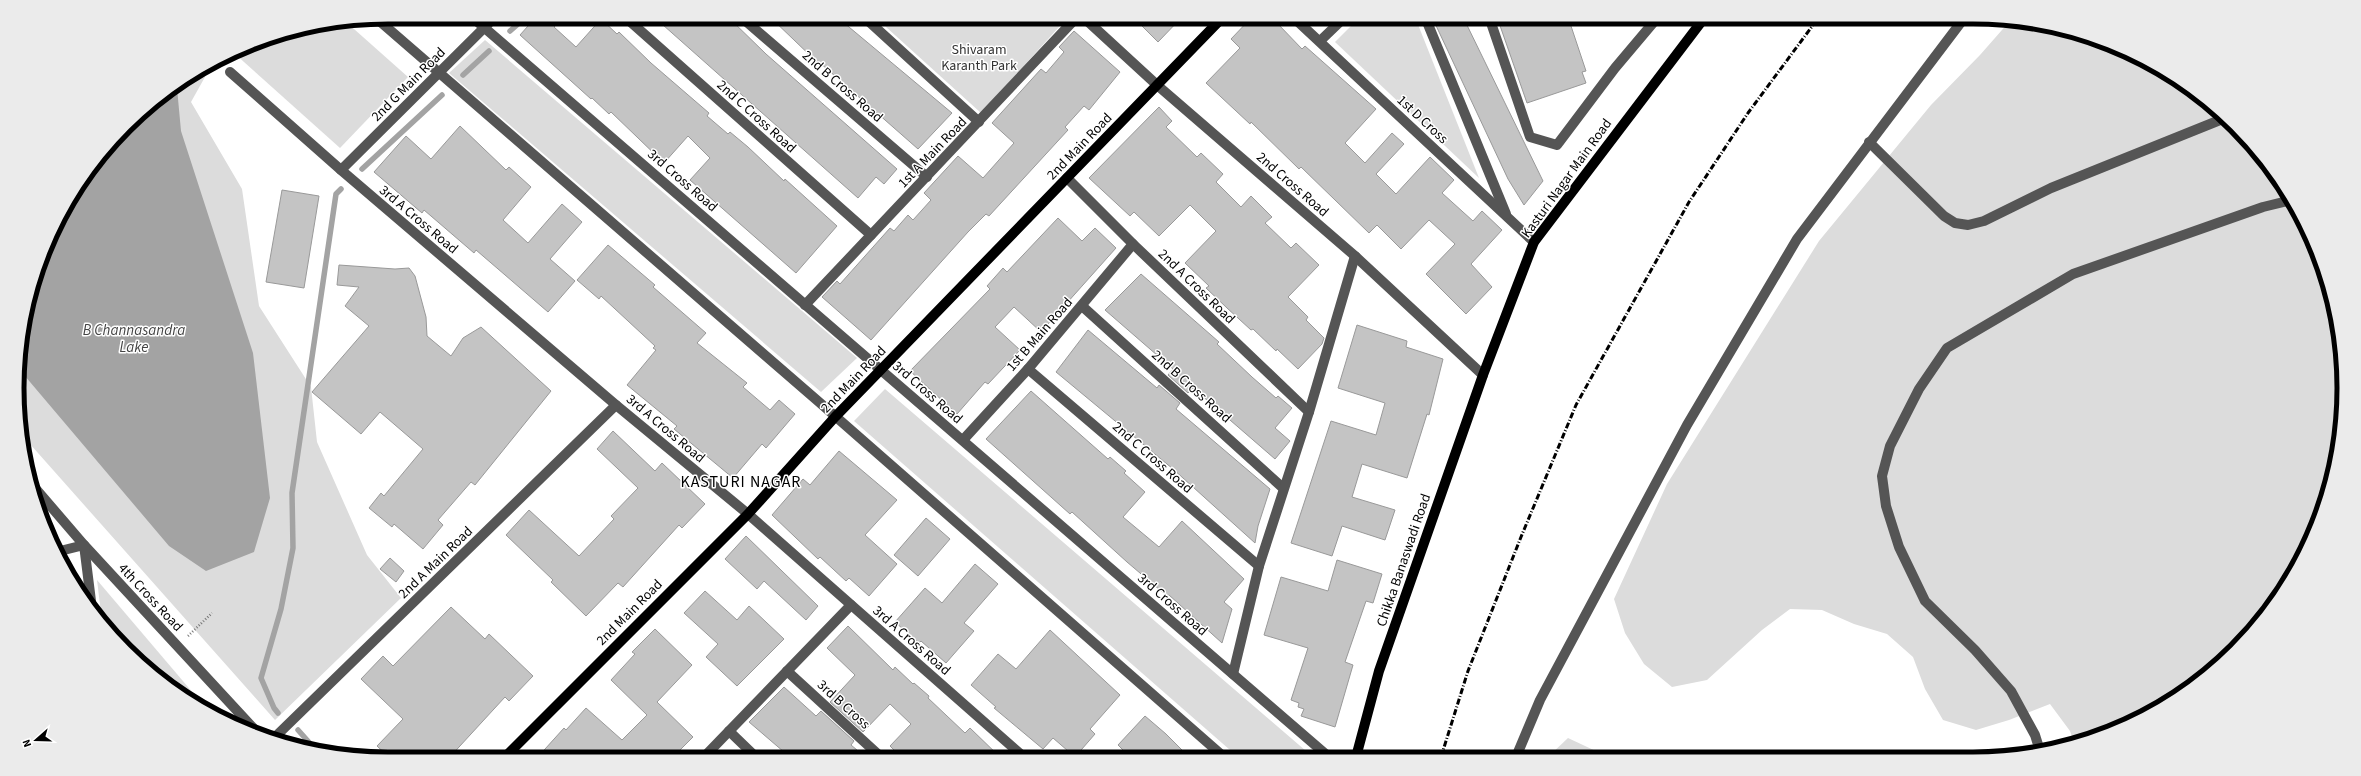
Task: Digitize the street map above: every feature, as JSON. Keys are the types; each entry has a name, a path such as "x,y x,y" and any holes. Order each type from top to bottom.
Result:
{"main road":[{"name":"2nd Main Road","path":"510,752 748,514 836,417 1216,24"},
{"name":"Kasturi Nagar Main Road","path":"1483,375 1534,242 1700,24"},
{"name":"Chikka Banaswadi Road","path":"1357,752 1379,671 1483,375"}],"street":[{"path":"383,24 836,417 1218,752"},
{"name":"3rd Cross Road","path":"480,24 1323,752"},
{"name":"2nd G Main Road","path":"341,170 488,24"},
{"name":"2nd C Cross Road","path":"633,24 871,235"},
{"name":"2nd B Cross Road","path":"749,24 927,177"},
{"path":"872,24 979,122"},
{"name":"1st A Main Road","path":"805,304 1070,24"},
{"name":"2nd Cross Road","path":"1091,24 1157,85 1355,256 1483,375"},
{"name":"1st D Cross","path":"1301,24 1534,242"},
{"path":"1320,41 1338,24"},
{"path":"1428,24 1507,218"},
{"path":"1491,24 1530,137 1557,145 1615,68 1652,24"},
{"path":"1518,752 1540,700 1687,425 1797,239 1960,24"},
{"name":"3rd A Cross Road","path":"230,72 341,170 616,405 748,514 1018,752"},
{"path":"1869,142 1944,216 1956,223 1968,225 1984,221 2051,188 2219,120"},
{"name":"2nd A Cross Road","path":"1067,178 1133,244 1309,412"},
{"path":"2038,746 2035,735 2011,691 1975,650 1925,601 1899,548 1886,506 1882,476 1890,446 1919,389 1947,348 2073,274 2263,206 2285,201"},
{"name":"1st B Main Road","path":"963,440 1028,369 1133,244"},
{"path":"1233,674 1259,566 1283,488 1309,412 1355,256"},
{"name":"2nd B Cross Road","path":"1082,306 1283,488"},
{"name":"2nd C Cross Road","path":"1028,369 1259,566"},
{"name":"2nd A Main Road","path":"277,735 616,405"},
{"name":"4th Cross Road","path":"39,493 84,545 250,724"},
{"path":"63,550 84,545 91,598"},
{"path":"708,752 851,605"},
{"name":"3rd B Cross","path":"787,671 875,752"},
{"path":"729,732 751,752"}],"path":[{"path":"188,636 212,613"}],"green space":[{"name":"Shivaram Karanth Park","path":"883,24 1062,24 981,113"},
{"path":"1353,24 1418,24 1479,178 1335,42"},
{"path":"351,26 408,77 340,148 238,57 271,43 294,36"},
{"path":"2006,26 2021,27 2067,36 2112,52 2155,73 2195,99 2213,114 2247,148 2276,186 2299,227 2318,271 2330,317 2336,364 2336,412 2330,459 2318,505 2299,549 2276,590 2262,610 2247,628 2213,662 2195,677 2155,703 2112,724 2073,738 2070,731 2050,704 2009,720 1976,730 1943,720 1925,689 1913,657 1887,634 1854,624 1822,610 1790,609 1762,630 1707,680 1672,687 1644,664 1625,633 1614,599 1667,484 1819,241 1931,105 1980,55"},
{"path":"485,40 857,358 821,392 449,73"},
{"path":"208,72 191,102 242,189 259,306 311,387 317,442 367,555 401,598 275,720 28,442 27,436 24,388 27,340 36,294 43,271 62,227 85,186 114,148 148,114 166,99"},
{"path":"885,389 1307,752 1232,752 854,421"},
{"path":"97,580 197,698 166,677 148,662 114,628 101,612"},
{"path":"1568,738 1598,752 1553,752"}],"water":[{"name":"B Channasandra Lake","path":"177,91 181,131 253,353 270,498 254,552 206,571 169,546 25,376 27,340 36,294 52,249 73,206 99,166 114,148 148,114"}],"building":[{"path":"530,24 557,24 554,27 576,47 597,24 606,24 617,34 619,32 651,63 709,113 707,116 728,134 730,132 748,147 784,181 785,179 837,226 796,273 690,180 710,158 688,136 664,163 611,112 609,114 592,98 591,99 520,35"},
{"path":"662,24 735,24 766,54 897,169 884,184 876,177 858,198"},
{"path":"777,24 845,24 952,113 918,149 819,62 818,63"},
{"path":"1140,24 1175,24 1158,42"},
{"path":"1245,24 1278,24 1302,49 1305,46 1376,109 1345,143 1365,163 1392,133 1404,144 1376,174 1396,194 1430,157 1454,180 1442,193 1473,221 1482,211 1502,230 1471,264 1492,287 1466,314 1426,274 1455,244 1429,220 1401,249 1377,225 1369,233 1301,167 1299,169 1251,122 1250,124 1206,83 1240,48 1231,39"},
{"path":"1435,24 1466,24 1543,181 1524,205 1508,179"},
{"path":"1499,24 1570,24 1586,71 1582,72 1586,83 1527,103"},
{"path":"1074,31 1120,72 1089,110 1084,106 1065,127 1068,130 989,216 986,214 968,232 871,340 822,297 837,281 840,284 890,228 894,231 908,215 913,220 931,200 924,193 958,156 983,178 1014,143 992,123 1041,69 1046,73 1064,52 1059,47"},
{"path":"1159,107 1172,121 1166,127 1197,157 1201,153 1223,174 1216,182 1241,207 1251,196 1272,217 1265,223 1291,248 1296,243 1319,265 1288,297 1308,317 1306,320 1324,338 1322,344 1298,369 1277,349 1276,351 1253,329 1251,330 1227,308 1206,288 1209,286 1185,263 1216,231 1190,205 1159,236 1134,212 1130,216 1089,178"},
{"path":"460,126 506,170 509,167 531,187 503,220 528,243 562,204 582,222 550,259 575,281 548,312 476,250 474,253 424,210 422,213 374,172 406,136 431,159"},
{"path":"282,190 319,196 304,288 266,282"},
{"path":"1058,218 1082,241 1095,228 1116,248 1041,332 1014,307 995,327 1020,350 988,384 985,382 957,414 910,371 990,289 987,286 1003,268 1007,272"},
{"path":"608,245 655,285 653,287 706,333 697,343 747,383 743,387 770,410 779,400 795,414 766,448 762,444 733,478 674,429 677,426 627,385 656,350 653,348 655,346 601,296 599,299 577,280"},
{"path":"339,265 395,269 409,268 415,276 426,317 427,336 451,356 463,338 481,327 551,391 475,485 471,482 438,520 443,525 423,549 394,524 392,527 369,508 381,493 384,496 423,449 380,412 361,434 312,392 369,326 345,306 359,287 337,285"},
{"path":"1141,274 1219,342 1217,344 1252,377 1276,398 1278,396 1292,408 1275,428 1290,441 1275,459 1193,388 1188,393 1168,375 1173,369 1105,310"},
{"path":"1357,325 1407,341 1406,347 1443,359 1429,415 1427,414 1407,478 1362,464 1352,497 1395,510 1385,540 1342,526 1332,556 1291,543 1331,421 1376,435 1385,403 1338,388"},
{"path":"1088,330 1157,388 1159,385 1180,403 1176,409 1270,489 1258,526 1255,543 1173,469 1056,372"},
{"path":"1031,391 1108,459 1110,457 1126,471 1124,473 1145,492 1123,517 1159,547 1182,521 1244,579 1224,602 1232,609 1222,643 1169,595 1167,596 1127,562 1072,512 1070,514 986,439"},
{"path":"613,431 655,471 662,463 705,504 682,528 679,525 623,587 618,583 586,616 551,582 553,580 506,535 529,510 579,556 614,519 611,516 638,488 597,449"},
{"path":"839,451 897,500 865,535 897,564 869,596 849,578 846,581 820,557 818,559 772,515 803,479 810,485"},
{"path":"926,518 950,539 918,576 894,555"},
{"path":"746,536 818,606 806,620 764,581 757,589 725,559"},
{"path":"390,558 404,571 396,582 380,569"},
{"path":"1337,560 1382,574 1373,603 1366,601 1345,662 1353,665 1335,727 1301,716 1304,709 1298,707 1299,703 1291,700 1308,648 1264,635 1281,577 1328,591"},
{"path":"975,564 998,584 964,623 974,631 946,663 921,641 919,643 895,622 925,588 942,603"},
{"path":"705,591 737,620 749,606 784,639 737,686 706,657 718,644 684,613"},
{"path":"451,607 485,639 489,634 533,676 509,701 505,697 454,752 383,752 377,746 403,719 361,679 383,656 393,666"},
{"path":"848,626 893,670 895,667 913,684 914,683 929,696 928,698 965,733 970,728 995,752 896,752 890,746 911,724 890,704 863,732 830,702 855,675 827,648"},
{"path":"655,629 692,665 657,702 693,737 678,752 542,752 564,728 566,730 586,708 622,740 647,715 611,680 635,654 632,652"},
{"path":"1050,630 1120,695 1090,729 1095,734 1079,752 1069,752 1053,738 1043,749 994,708 996,707 971,685 998,654 1016,669"},
{"path":"784,687 816,716 821,711 854,741 851,745 857,750 855,752 784,752 749,722"},
{"path":"1145,716 1184,752 1125,752 1118,745"}],"waterway":[{"path":"510,31 518,24"},
{"path":"463,75 489,51"},
{"path":"362,169 442,95"},
{"path":"278,713 274,708 261,678 281,609 293,548 292,493 336,194 341,189"},
{"path":"298,730 310,743"}],"railway":[{"path":"1443,752 1468,671 1521,537 1576,405 1689,202 1748,113 1814,24"}],"district":[{"name":"KASTURI NAGAR","path":"741,481"}]}
